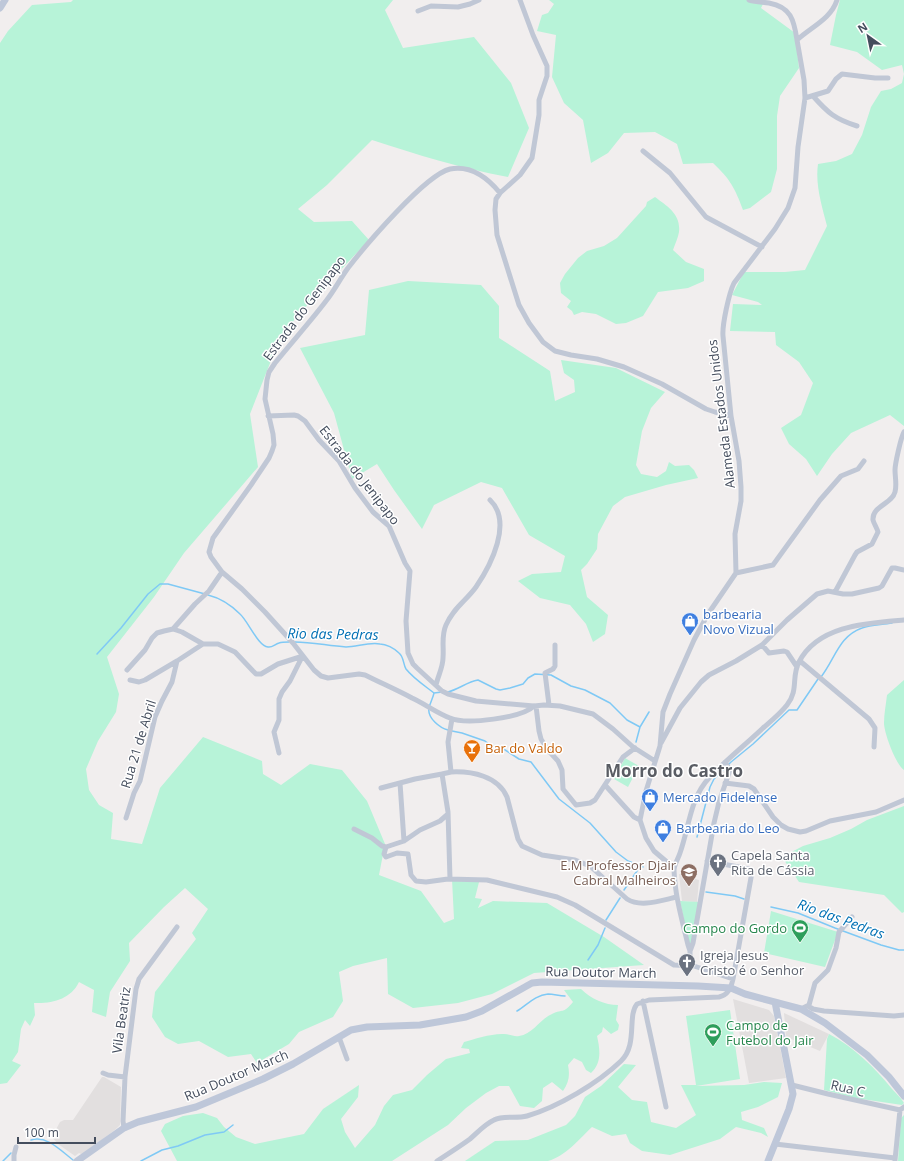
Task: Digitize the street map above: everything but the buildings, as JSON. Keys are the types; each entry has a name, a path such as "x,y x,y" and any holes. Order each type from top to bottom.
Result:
{"main road":[{"path":"0,8 5,0"},
{"name":"Rua Doutor March","path":"77,1161 124,1128 138,1122 196,1107 287,1067 357,1028 420,1025 474,1015 532,983 622,984 731,988 745,994 801,1010 825,1023 867,1055 904,1096"},
{"path":"768,1161 792,1099 792,1085 775,1002"}],"street":[{"path":"418,11 431,6 458,8 479,0"},
{"path":"520,0 533,35 547,66 546,76 539,100 539,115 532,158 520,175 500,193 496,199 495,210 497,235 519,305 529,323 543,342 555,351 597,359 624,367 662,384 706,409 731,416"},
{"name":"Alameda Estados Unidos","path":"736,573 735,534 741,501 741,487 739,461 731,416 722,331 730,291 734,283 772,235 788,208 795,188 798,147 805,98 804,80 793,20 787,11 778,5 749,0"},
{"path":"797,40 826,18 833,9 837,0"},
{"path":"805,98 828,91 836,79 842,74 888,78"},
{"path":"813,96 831,115 857,126"},
{"path":"643,151 670,173 706,217 762,247"},
{"name":"Estrada do Genipapo","path":"500,193 490,181 480,174 464,169 451,169 435,176 411,197 357,257 327,300 275,362 269,372 265,399 274,445 272,451 254,480 213,538 209,552 222,572 265,612 314,670 321,676 328,678 359,674 365,675 452,719 476,720 506,717 523,713 535,706"},
{"name":"Estrada do Jenipapo","path":"268,416 294,415 301,418 339,461 355,488 372,512 389,526 410,571 406,621 408,653 413,664 436,685 448,694 470,700 499,704 535,706 549,705 572,708 593,714 635,748 656,761"},
{"path":"835,592 857,552 872,544 875,540 878,532 873,521 873,517 878,509 894,495 896,487 896,462 904,432"},
{"path":"674,868 654,851 646,838 640,820 646,790 660,746 663,712 694,640 708,614 736,573 773,565 820,500 841,476 856,470 864,461"},
{"path":"436,685 443,657 442,644 446,626 453,612 476,587 490,562 498,543 500,530 498,511 496,506 490,500"},
{"path":"660,746 680,708 700,682 709,675 762,645 772,634 817,594 824,591 852,594 881,587 892,568 904,570"},
{"path":"173,629 195,604 210,591 222,572"},
{"path":"690,944 677,896 674,868 680,854 689,818 698,795 708,779 787,706 794,692 798,664 810,648 835,632 858,626 904,620"},
{"path":"127,670 145,650 152,638 157,633 173,629 182,632 203,644 218,644 226,647 235,652 256,674 265,672 278,664 303,656"},
{"path":"130,680 139,682 145,680 178,661 203,644"},
{"path":"762,645 769,653 787,652 798,664 869,719 875,728 874,747"},
{"path":"549,705 545,674 555,666 555,646"},
{"path":"279,753 274,732 279,720 279,699 303,656"},
{"name":"Rua 21 de Abril","path":"126,818 130,803 140,781 155,717 172,682 178,661"},
{"path":"535,706 538,731 541,739 547,749 558,761 562,774 563,787 574,803 578,805 593,802 623,758 635,748"},
{"path":"451,772 448,742 452,719"},
{"path":"690,966 690,944 714,823 730,770 725,762"},
{"path":"381,788 451,772 477,774 501,786 507,797 518,840 522,846 542,855 569,858 590,866 633,903 645,903 677,896"},
{"path":"442,774 448,814 450,879"},
{"path":"400,783 404,840"},
{"path":"725,783 749,786 754,789 773,817 781,825 788,829 800,832 830,821 876,812 904,800"},
{"path":"605,785 634,817 640,820"},
{"path":"354,830 372,838 382,846 386,847 404,840 420,830 440,821 448,814"},
{"path":"386,847 384,854 386,857 397,853 408,854 411,875 416,881 426,882 450,879 486,880 557,897 575,905 674,965 690,966 733,979"},
{"path":"437,1161 462,1145 494,1120 517,1118 536,1113 591,1085 622,1061 630,1044 634,1009 637,1004 643,1001 721,997 731,988 752,872 749,869 707,861"},
{"path":"801,1010 808,1006 815,983 828,970 836,948 840,930 852,917"},
{"name":"Vila Beatriz","path":"124,1128 124,1077 137,984 177,927"},
{"path":"643,1001 666,1107"},
{"path":"808,1006 813,1009 824,1011 894,1016 904,1015"},
{"path":"339,1037 347,1059"},
{"path":"103,1073 124,1077"},
{"name":"Rua C","path":"792,1085 902,1109"},
{"path":"775,1144 895,1160 902,1109"},
{"path":"14,1161 16,1147"}],"shaded area":[{"path":"679,874 699,880 697,902 682,901"},
{"path":"733,999 769,1010 774,1016 786,1078 749,1083"},
{"path":"784,1013 829,1034 820,1051 786,1037"},
{"path":"102,1077 121,1087 120,1125 85,1153 79,1153 75,1156 58,1144 52,1137 60,1122 64,1120 73,1120"}],"green space":[{"path":"73,0 393,0 385,10 403,48 474,37 511,83 529,128 508,177 439,161 372,140 327,185 298,209 314,222 352,221 369,240 296,317 276,348 250,414 258,467 184,553 154,597 107,657 119,694 116,712 98,741 86,769 89,790 99,805 113,813 111,839 142,844 160,788 203,737 262,761 263,774 281,785 310,764 342,770 367,801 385,844 379,875 421,891 444,923 454,919 452,879 479,882 475,898 482,899 478,908 493,901 547,903 604,937 644,965 534,973 492,994 458,1003 413,1008 388,994 387,958 353,966 339,972 343,1001 333,1017 299,1032 289,1044 257,1063 251,1054 228,1057 199,1041 178,1044 165,1037 152,1017 155,992 196,939 192,933 208,909 185,888 129,943 130,961 110,992 106,1017 92,1012 94,990 79,982 71,993 60,999 48,1003 34,1003 35,1015 30,1026 25,1020 21,1029 18,1052 12,1061 21,1065 7,1083 0,1084 0,43 8,31 32,5 71,2"},
{"path":"549,0 765,0 761,8 795,33 799,68 780,96 777,116 777,169 771,192 750,208 743,210 731,184 713,163 683,164 677,144 655,132 624,133 608,153 591,163 583,120 564,103 552,77 556,35 537,31 542,15 548,13 554,4"},
{"path":"840,0 904,0 904,74 902,65 882,70 857,52 830,45"},
{"path":"904,74 904,426 890,415 851,433 832,454 817,476 806,459 789,444 781,428 801,415 813,383 799,362 776,345 775,332 730,331 733,304 762,305 758,302 732,295 744,272 785,272 805,270 827,226 818,188 818,164 836,161 852,154 862,135 871,107 881,91 891,89 902,83"},
{"path":"655,197 672,211 678,220 679,232 673,250 686,262 704,269 704,281 688,288 658,292 643,316 626,323 616,324 596,314 582,312 574,315 567,307 571,301 561,293 560,283 565,274 578,258 587,251 604,246 617,238 646,206 647,202"},
{"path":"408,281 481,285 499,306 499,338 550,371 555,401 575,392 574,380 564,373 561,360 616,368 665,392 651,408 642,431 636,465 641,474 657,477 666,471 669,462 675,466 689,465 694,470 698,478 666,485 625,497 613,506 598,534 597,549 581,570 587,597 608,615 605,634 593,642 586,624 570,605 540,598 518,581 532,574 561,572 565,556 529,535 502,488 481,482 434,505 422,529 377,464 352,479 334,413 300,348 365,335 369,290"},
{"path":"904,680 904,770 891,748 884,723 887,695"},
{"path":"625,758 639,766 628,787 614,779"},
{"path":"904,806 904,912 902,913 884,895 799,882 782,857 803,846 830,838 867,820"},
{"path":"680,901 700,902 693,943 689,944"},
{"name":"Campo do Gordo","path":"771,911 838,932 825,967 764,953"},
{"path":"581,989 598,1001 618,1005 616,1020 619,1025 618,1030 611,1034 603,1027 602,1032 597,1036 599,1060 595,1069 591,1073 586,1070 582,1062 574,1058 568,1065 569,1072 567,1085 563,1091 552,1082 543,1088 542,1101 534,1108 520,1106 509,1086 499,1086 486,1093 466,1108 448,1125 392,1161 177,1161 161,1131 165,1124 183,1116 203,1113 217,1118 224,1127 236,1137 255,1144 304,1134 323,1109 359,1085 358,1097 341,1119 345,1132 355,1148 375,1125 384,1106 393,1095 412,1090 446,1059 470,1053 469,1049 461,1048 464,1042 495,1034 517,1036 524,1035 548,1016 565,1010 573,1002 564,990"},
{"path":"730,1010 740,1079 696,1086 744,1085 764,1082 782,1083 778,1097 758,1107 741,1112 742,1120 764,1128 768,1137 761,1133 736,1127 720,1139 670,1155 642,1151 630,1143 626,1134 612,1136 592,1127 561,1155 548,1161 465,1161 495,1141 528,1140 566,1125 575,1116 585,1097 601,1086 624,1064 636,1065 618,1087 632,1100 647,1102 651,1122 676,1128 696,1115 681,1085 696,1085 686,1016"},
{"path":"829,1034 847,1045 863,1058 904,1103 902,1105 855,1098 824,1090 827,1039"},
{"path":"904,1115 904,1161 898,1161 901,1118"}],"waterway":[{"name":"Rio das Pedras","path":"97,654 121,628 148,594 160,584 168,584 205,594"},
{"name":"Rio das Pedras","path":"208,595 221,600 237,611 264,646 269,647 280,643 289,642"},
{"path":"821,677 838,649 848,636 862,628 892,623"},
{"name":"Rio das Pedras","path":"295,642 346,647 382,644 395,649 401,655 406,669 416,679 434,693 442,692"},
{"name":"Rio das Pedras","path":"448,692 478,680 500,690 523,684 528,678 535,674 551,675 571,686 585,690 610,703 627,720 640,727"},
{"path":"697,837 710,787 714,779 789,710 797,710 818,679"},
{"name":"Rio das Pedras","path":"434,693 429,708 430,715 438,725 448,730"},
{"name":"Rio das Pedras","path":"636,742 640,727 649,712"},
{"name":"Rio das Pedras","path":"452,731 485,741 490,745 502,748 519,759 531,762 559,799 590,823 616,852 628,861 643,867"},
{"path":"624,890 639,868 639,865"},
{"name":"Rio das Pedras","path":"706,892 735,896 744,899"},
{"path":"606,920 620,898"},
{"name":"Rio das Pedras","path":"771,907 798,913 881,945 904,950"},
{"path":"588,960 598,945 605,928"},
{"path":"517,1011 539,996 548,994 565,996"},
{"path":"141,1161 162,1150 178,1146 205,1135 224,1132 233,1125"},
{"path":"31,1140 37,1139 48,1142 59,1148 73,1160"},
{"path":"3,1161 11,1153"}],"place":[{"name":"barbearia Novo Vizual","path":"690,636"},
{"name":"Bar do Valdo","path":"472,763"},
{"name":"Mercado Fidelense","path":"650,812"},
{"name":"Barbearia do Leo","path":"663,843"},
{"name":"Capela Santa Rita de Cássia","path":"718,877"},
{"name":"E.M Professor Djair Cabral Malheiros","path":"689,887"},
{"name":"Campo do Gordo","path":"800,943"},
{"name":"Igreja Jesus Cristo é o Senhor","path":"687,977"},
{"name":"Campo de Futebol do Jair","path":"713,1047"}],"district":[{"name":"Morro do Castro","path":"674,771"}]}
